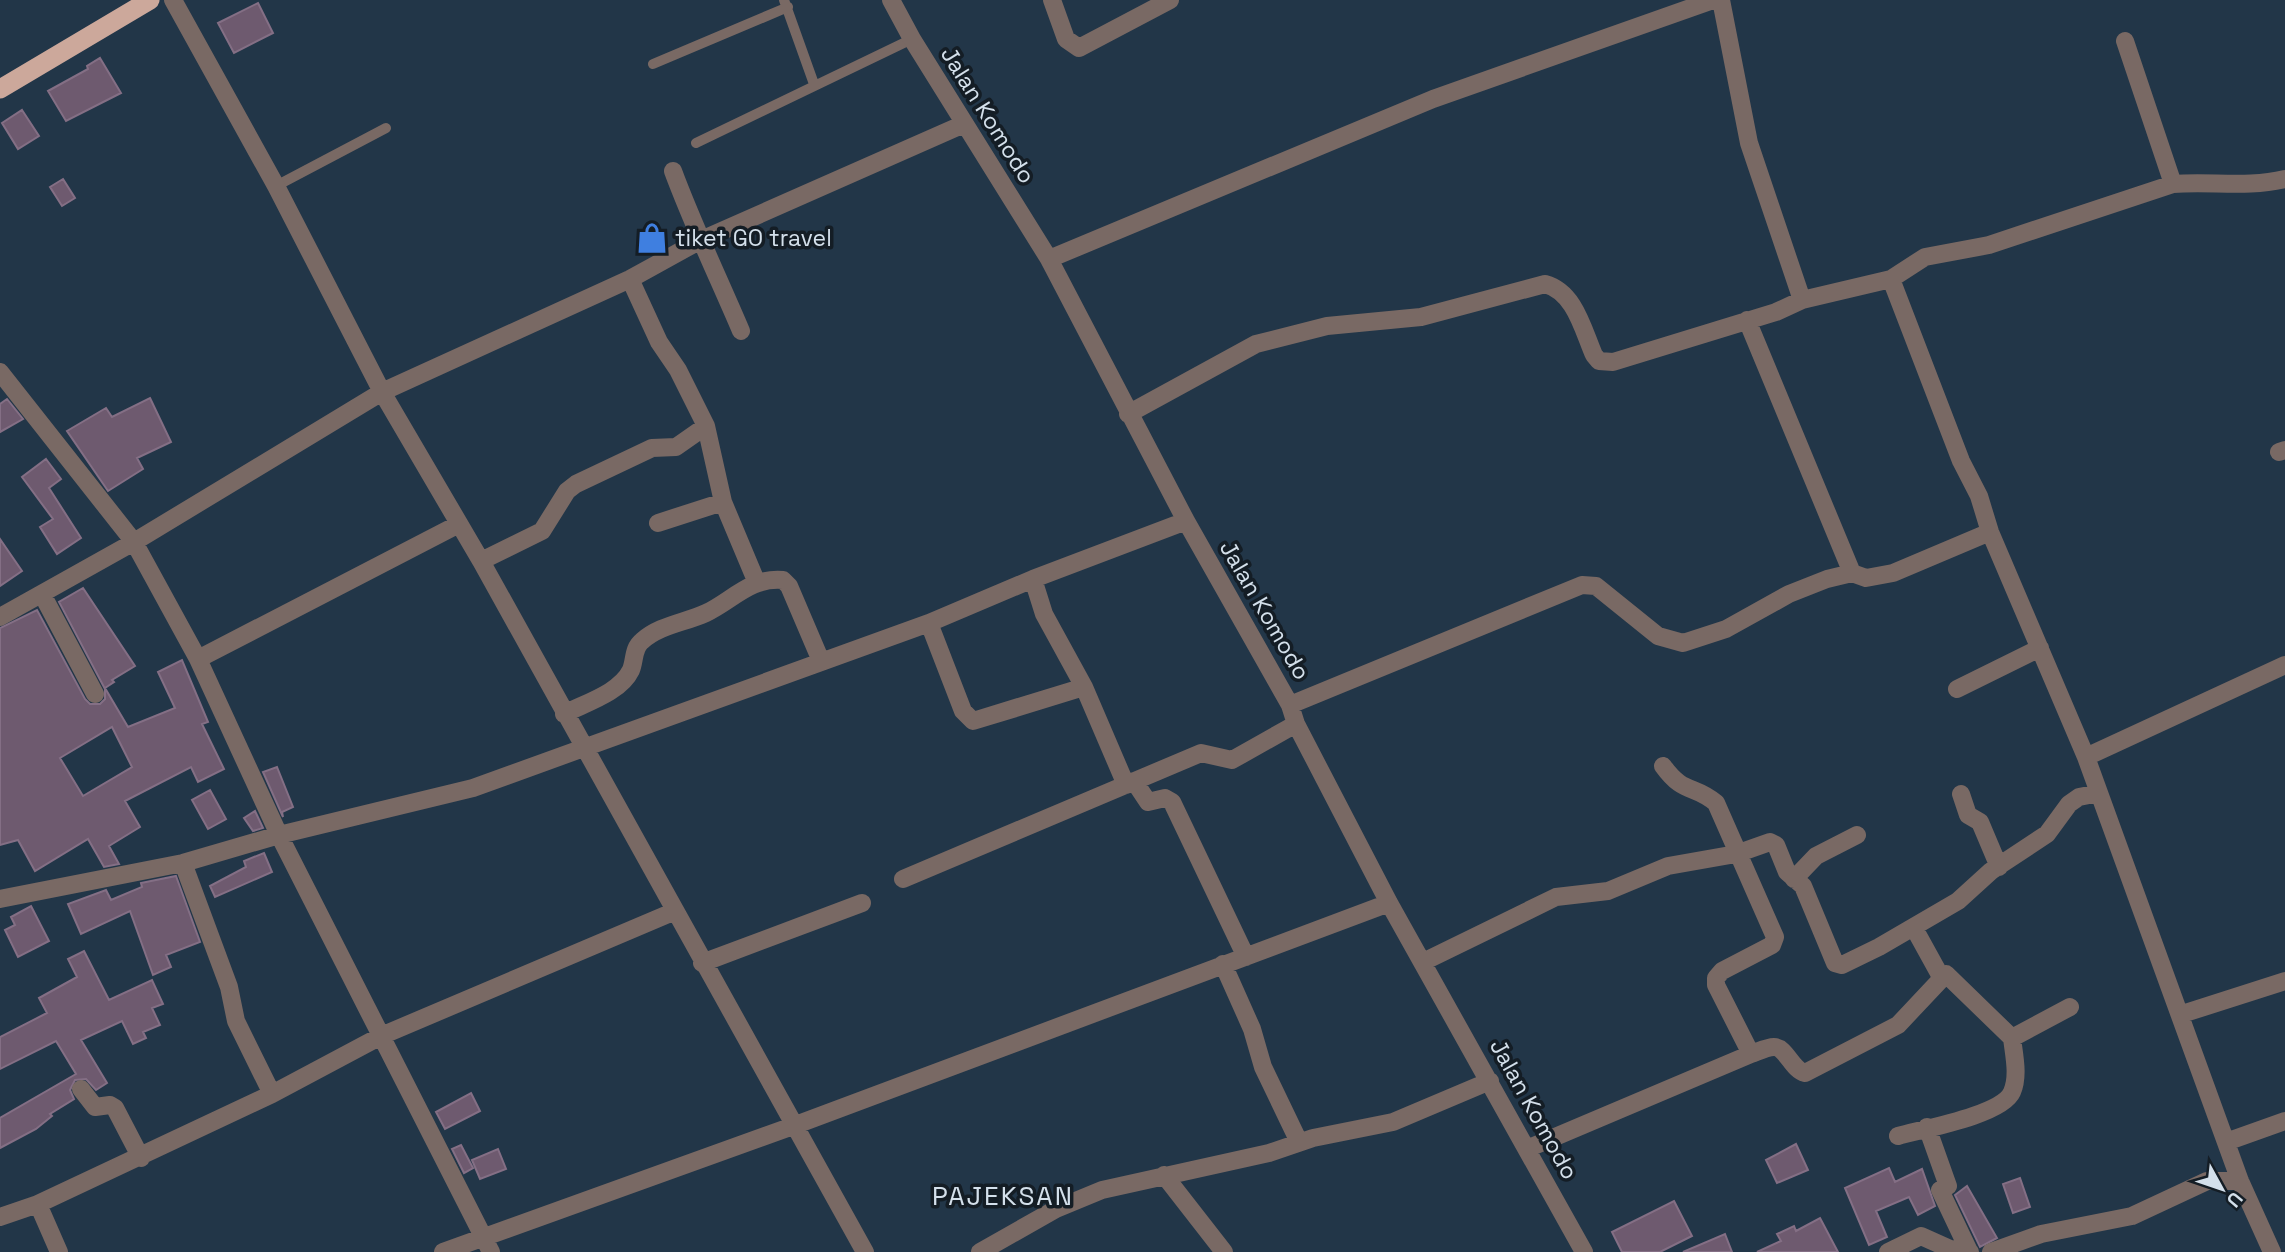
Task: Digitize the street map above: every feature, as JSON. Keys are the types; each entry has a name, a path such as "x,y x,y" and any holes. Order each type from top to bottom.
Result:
{"highway":[{"path":"0,89 150,0"}],"street":[{"path":"173,0 276,186 382,392 481,561 673,912 864,1252"},
{"name":"Jalan Komodo","path":"891,0 912,39 1049,259 1185,521 1290,705 1296,724 1389,903 1529,1148 1584,1252"},
{"path":"1052,0 1066,39 1079,48 1170,0"},
{"path":"1049,259 1433,99 1713,0"},
{"path":"1721,0 1749,143 1802,300"},
{"path":"2125,41 2173,184"},
{"path":"0,617 134,542 382,392 630,279 699,241 964,124"},
{"path":"673,171 699,241 715,268 741,331"},
{"path":"1128,414 1256,344 1327,326 1421,317 1535,285 1552,286 1568,299 1594,355 1605,363 1747,320 1802,300 1891,279 1925,257 1989,245 2173,184 2256,184 2285,179"},
{"path":"630,279 663,349 678,370 706,426 723,502 757,583"},
{"path":"1891,279 1957,450 1979,496 1990,532 2086,757 2182,1014 2225,1142 2272,1252"},
{"path":"1747,320 1852,573"},
{"path":"0,372 134,542 198,659 279,835 486,1245"},
{"path":"481,561 542,531 567,491 576,484 652,448 676,447 706,426"},
{"path":"658,523 723,502"},
{"path":"0,899 183,863 279,835 473,788 929,623 1033,579 1185,521"},
{"path":"198,659 459,524"},
{"path":"1290,705 1582,585 1596,586 1606,592 1658,636 1683,643 1726,629 1789,594 1827,579 1852,573 1866,578 1893,573 1990,532"},
{"path":"564,714 623,682 631,671 636,646 643,640 664,627 707,612 734,593 771,579 783,580 789,586 821,661"},
{"path":"1033,579 1044,614 1084,687 1130,783 1148,802 1165,798 1172,802 1245,957"},
{"path":"43,594 95,694"},
{"path":"929,623 952,676 962,711 973,721 1084,687"},
{"path":"1957,689 2040,648"},
{"path":"2086,757 2285,665"},
{"path":"903,879 1201,753 1232,760 1296,724"},
{"path":"1663,766 1683,788 1706,795 1716,803 1736,854 1775,937 1772,945 1722,971 1716,978 1716,985 1751,1054"},
{"path":"1423,961 1556,897 1608,891 1668,866 1736,854 1774,843 1787,872 1803,886 1838,965 1856,959 1958,901 1999,867 2047,834 2069,804 2079,797 2099,793"},
{"path":"1961,794 1968,815 1980,822 1999,867"},
{"path":"1794,879 1816,856 1857,835"},
{"path":"183,863 229,987 236,1021 272,1094"},
{"path":"443,1252 486,1245 793,1126 1389,903"},
{"path":"702,962 862,904"},
{"path":"0,1217 38,1204 141,1158 272,1094 381,1036 673,912"},
{"path":"1914,928 1941,977"},
{"path":"1223,964 1252,1029 1263,1068 1299,1142"},
{"path":"1529,1148 1751,1054 1776,1047 1797,1070 1805,1073 1898,1025 1946,974 2012,1038 2015,1078 2012,1093 2004,1104 1898,1136"},
{"path":"2182,1014 2285,981"},
{"path":"2012,1038 2070,1007"},
{"path":"980,1252 1072,1202 1164,1175 1269,1153 1299,1142 1394,1122 1490,1081"},
{"path":"81,1089 95,1107 110,1105 116,1108 141,1158"},
{"path":"2225,1142 2285,1121"},
{"path":"1927,1127 1948,1186 1940,1190 1970,1252"},
{"path":"1164,1175 1224,1252"},
{"path":"1992,1252 2041,1234 2132,1216 2207,1181 2240,1181"},
{"path":"38,1204 59,1252"},
{"path":"1888,1252 1921,1236 1950,1249 1970,1252"}],"lane":[{"path":"653,64 786,4 814,84"},
{"path":"696,143 912,39"},
{"path":"276,186 386,128"}],"building":[{"path":"258,3 273,33 234,53 218,23"},
{"path":"100,58 121,93 66,121 48,91 88,69 87,66"},
{"path":"22,110 39,136 18,149 2,123"},
{"path":"63,179 75,198 62,206 50,187"},
{"path":"150,398 171,442 137,458 143,469 108,491 67,431 106,408 112,417"},
{"path":"7,399 23,419 0,432 0,404"},
{"path":"46,459 61,479 49,488 81,538 57,554 40,527 53,519 22,477"},
{"path":"0,539 22,571 0,586"},
{"path":"83,588 135,666 112,680 114,682 105,688 128,727 175,708 158,672 182,660 208,722 202,724 224,769 198,782 191,767 125,801 140,827 109,846 119,864 104,867 88,839 35,871 18,840 0,845 0,628 37,610 85,699 90,704 100,704 105,699 105,689 59,602","holes":["112,727 132,767 83,796 60,758"]},
{"path":"277,767 293,807 282,812 283,817 263,772"},
{"path":"210,790 226,819 208,829 192,800"},
{"path":"255,811 263,828 253,831 244,818"},
{"path":"264,853 272,872 215,897 210,886 246,867 244,861"},
{"path":"176,876 200,942 166,955 171,967 153,975 130,911 81,934 68,904 106,890 111,900 142,887 141,883"},
{"path":"31,906 49,941 18,957 5,930 15,925 11,917"},
{"path":"84,951 109,1000 152,980 163,1004 152,1008 160,1025 143,1032 146,1038 133,1044 122,1021 81,1040 107,1083 96,1090 86,1079 75,1080 70,1090 74,1099 50,1114 52,1116 36,1129 0,1148 0,1118 76,1074 56,1041 0,1069 0,1037 47,1013 39,998 77,977 68,959"},
{"path":"471,1093 480,1111 445,1129 436,1112"},
{"path":"1796,1144 1808,1170 1777,1183 1766,1160"},
{"path":"461,1145 473,1168 464,1173 452,1149"},
{"path":"498,1149 506,1169 480,1179 472,1160"},
{"path":"1889,1168 1895,1182 1922,1169 1935,1206 1918,1215 1909,1197 1876,1211 1887,1237 1869,1245 1845,1188"},
{"path":"2020,1178 2030,1207 2013,1213 2003,1184"},
{"path":"1967,1186 1997,1238 1980,1247 1955,1195"},
{"path":"1674,1201 1692,1236 1660,1252 1622,1252 1612,1232"},
{"path":"1820,1218 1838,1252 1757,1252 1781,1241 1777,1234 1794,1226 1796,1231"},
{"path":"1725,1234 1732,1252 1683,1252"}],"place":[{"name":"tiket GO travel","path":"652,238"}],"district":[{"name":"PAJEKSAN","path":"1003,1196"}]}
